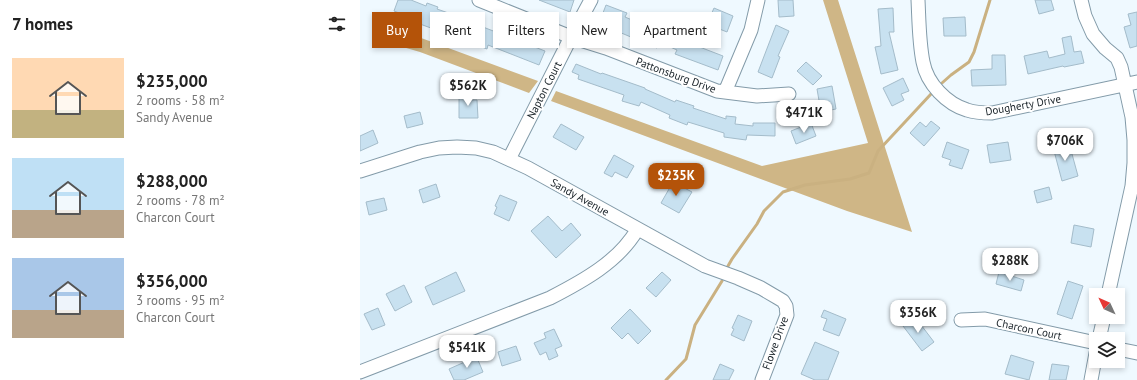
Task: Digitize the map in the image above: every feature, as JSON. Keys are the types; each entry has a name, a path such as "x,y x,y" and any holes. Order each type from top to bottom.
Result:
{"street":[{"name":"Pattonsburg Drive","path":"479,0 567,36"},
{"name":"Napton Court","path":"584,12 591,0"},
{"path":"725,92 751,30 758,0"},
{"name":"Dougherty Drive","path":"918,0 921,49 926,72 935,88 957,106 967,110 980,113 992,113 1131,84"},
{"path":"1082,0 1087,22 1097,40 1119,62 1131,84 1134,140 1132,186 1110,288"},
{"name":"Napton Court","path":"509,159 567,43"},
{"name":"Pattonsburg Drive","path":"606,48 717,91 757,96 789,94"},
{"name":"Sandy Avenue","path":"360,171 420,152 438,148 476,148 492,152 528,168 637,230 705,266 761,288 783,301 786,306"},
{"path":"362,374 569,289 607,264 624,248 637,230"},
{"name":"Flowe Drive","path":"762,380 787,315 786,306"},
{"name":"Charcon Court","path":"961,320 985,320 1089,342"},
{"path":"1125,350 1137,353"},
{"path":"1091,380 1093,368"}],"shaded area":[{"path":"823,0 838,0 912,232 847,211 551,101 556,91 762,166 868,143"},
{"path":"422,38 430,41 430,48 448,48 538,81 529,93 406,48 422,48"}],"building":[{"path":"398,0 411,0 426,6 427,3 438,7 437,9 446,12 430,12 430,28 422,25 422,12 394,11"},
{"path":"539,0 574,0 570,12"},
{"path":"778,0 793,0 794,16 779,17"},
{"path":"1035,0 1051,0 1054,10 1039,14"},
{"path":"606,5 627,13 625,17 630,19 630,37 622,33 622,12 603,12"},
{"path":"714,8 733,16 727,32 721,30 721,12 712,12"},
{"path":"893,8 894,32 889,32 898,70 881,74 875,47 881,46 878,9"},
{"path":"1137,12 1137,46 1130,48 1124,27 1131,25 1128,14"},
{"path":"965,17 966,36 944,36 943,18"},
{"path":"776,25 789,31 778,56 780,57 772,78 758,72"},
{"path":"485,28 493,31 493,47 488,45 487,49 484,48"},
{"path":"1071,36 1074,52 1081,51 1084,63 1028,74 1024,56 1047,51 1049,58 1065,54 1062,38"},
{"path":"496,48 537,48 545,51 539,65"},
{"path":"672,48 702,48 723,56 718,70 675,54 677,50"},
{"path":"992,55 1005,55 1006,85 972,86 971,70 992,69"},
{"path":"806,62 822,76 813,85 797,71"},
{"path":"576,64 601,74 602,73 645,88 675,102 676,100 694,106 693,108 726,119 726,116 736,117 735,124 753,126 753,123 775,123 775,136 747,135 746,140 724,137 724,133 688,122 687,125 669,118 670,115 641,102 639,106 622,101 624,95 578,79 579,75 572,72"},
{"path":"903,78 909,91 901,94 904,100 892,106 883,88"},
{"path":"832,86 836,109 821,112 817,89"},
{"path":"469,94 469,100 477,100 478,118 459,118 459,95"},
{"path":"420,112 423,124 407,128 404,116"},
{"path":"931,121 940,128 924,146 910,133 920,122 926,127"},
{"path":"811,123 816,136 796,144 791,131"},
{"path":"561,124 584,137 576,150 553,137"},
{"path":"373,130 378,143 360,151 360,136"},
{"path":"947,142 969,150 962,169 949,165 951,160 942,157"},
{"path":"1008,142 1011,160 990,163 987,145"},
{"path":"1069,143 1078,176 1062,181 1053,147"},
{"path":"614,155 634,166 627,178 615,172 612,177 604,173"},
{"path":"673,182 692,192 679,213 661,203"},
{"path":"436,184 440,197 423,203 419,190"},
{"path":"1049,187 1052,199 1037,203 1034,191"},
{"path":"500,195 517,202 509,221 494,214 497,207 495,206"},
{"path":"384,198 387,210 369,215 366,202"},
{"path":"548,216 562,231 571,223 581,235 556,258 531,231"},
{"path":"1074,225 1094,229 1091,247 1071,243"},
{"path":"456,272 465,291 433,305 425,287"},
{"path":"662,272 671,280 656,297 646,288"},
{"path":"999,272 1024,280 1021,291 996,284"},
{"path":"1068,281 1083,286 1072,319 1057,314"},
{"path":"404,285 412,302 395,311 386,294"},
{"path":"378,308 385,325 372,330 364,314"},
{"path":"630,309 651,331 638,344 628,333 622,339 611,328"},
{"path":"824,310 846,319 839,336 823,330 827,319 821,317"},
{"path":"738,315 752,321 744,341 731,335 734,329 732,328"},
{"path":"915,317 934,342 922,351 903,326"},
{"path":"554,329 562,346 555,349 558,356 549,360 546,352 540,355 534,343 546,338 544,333"},
{"path":"815,342 839,352 828,380 815,380 801,374"},
{"path":"516,346 521,360 502,366 498,352"},
{"path":"475,353 483,372 464,380 454,380 449,369 467,361 465,357"},
{"path":"1011,355 1034,362 1029,380 1005,374"},
{"path":"720,364 734,370 729,380 713,380"},
{"path":"1052,364 1069,366 1066,380 1049,380"}],"waterway":[{"path":"942,83 969,62 974,52 990,0"},
{"path":"728,266 757,224 764,211 783,192 805,185 850,179 869,173 878,151 931,94"},
{"path":"666,380 686,359 695,325 722,281"}]}
